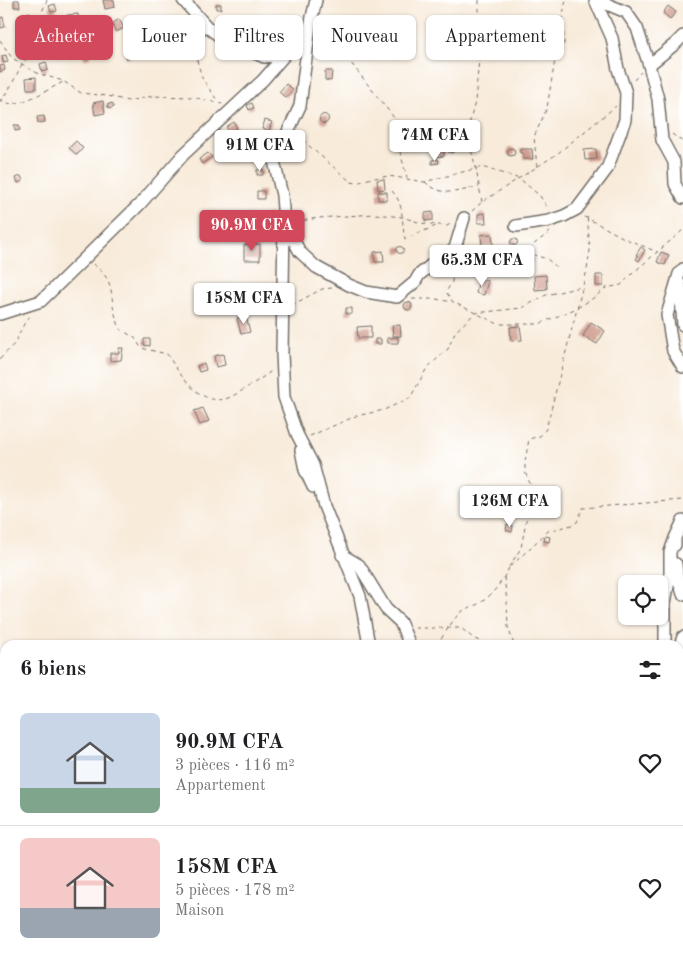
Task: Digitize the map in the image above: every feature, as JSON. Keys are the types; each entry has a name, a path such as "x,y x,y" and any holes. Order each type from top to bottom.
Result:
{"street":[{"path":"183,0 208,28 215,33"},
{"path":"316,0 310,26 300,106 274,162 282,195 286,227 282,317 284,397 299,437 305,470 324,506 360,596 369,640"},
{"path":"596,0 626,12 637,28 658,99 662,140 674,162 675,184 683,198"},
{"path":"516,226 549,221 564,216 577,208 607,169 625,120 626,93 618,69 612,38 596,0"},
{"path":"303,34 310,26"},
{"path":"649,65 683,36"},
{"path":"0,314 41,301 140,204 183,155 232,107 263,80 281,60"},
{"path":"286,227 300,252 316,267 366,292 397,296 415,282 419,275 455,248 464,218"},
{"path":"681,271 683,325"},
{"path":"681,271 667,315 673,351 683,367"},
{"path":"664,640 665,603 670,575 670,552 683,521"},
{"path":"675,538 677,575 683,594"},
{"path":"342,555 359,565 386,609 402,625 408,640"}],"path":[{"path":"47,0 39,19 37,47 22,64 1,100 7,103 17,102 41,93 64,81"},
{"path":"480,0 479,59 475,102 470,121 470,145 482,202"},
{"path":"537,167 534,138 547,108 555,60 564,43 563,14 566,0"},
{"path":"310,26 339,40 351,63 395,119 398,125 398,145 407,178"},
{"path":"0,40 12,58 37,73 64,81 81,93 108,96 128,101 154,96 193,97 232,107"},
{"path":"197,60 202,78 220,104"},
{"path":"286,227 318,218 374,214 402,218 420,224 447,226 464,218 482,202 520,179 593,125 617,104 635,77 649,65"},
{"path":"292,126 308,145 352,182 357,183 368,179 389,176 407,178 424,182 433,189 444,193 479,186"},
{"path":"424,182 482,167 520,179 540,196 551,213 587,218 624,238 657,252"},
{"path":"392,191 402,210 402,229 405,239 438,225"},
{"path":"440,640 459,614 466,608 482,602 504,577 521,548 532,488 525,472 524,462 529,439 540,436 546,429 582,287 590,250 587,197"},
{"path":"552,230 533,245 530,251 534,255 547,259 559,269"},
{"path":"397,296 453,302 498,324 539,324 592,300 606,288 621,286 634,272 683,230"},
{"path":"453,302 446,292 452,282 455,248"},
{"path":"85,258 109,280 120,329 135,338 141,348 167,354 180,376 189,386 209,398 225,399 248,386 269,373 282,354"},
{"path":"282,317 291,306 322,289 349,285"},
{"path":"299,437 356,416 384,410 410,398 427,368 448,349 455,332 475,313 522,308 546,295 582,287"},
{"path":"0,359 15,343 30,316"},
{"path":"509,568 548,531 577,522 583,508 683,500"},
{"path":"504,577 508,628 512,640"},
{"path":"402,625 420,629 461,628 477,640"}],"building":[{"path":"14,0 19,0 20,7 14,7"},
{"path":"103,0 114,0 115,7 105,9"},
{"path":"55,4 57,11 51,12 49,6"},
{"path":"216,4 221,4 221,9 216,9"},
{"path":"668,6 676,12 670,19 663,13"},
{"path":"3,17 5,27 0,28 0,18"},
{"path":"119,19 123,28 116,32 113,23"},
{"path":"6,55 8,62 3,63 2,56"},
{"path":"46,62 48,70 42,72 40,64"},
{"path":"4,65 5,70 0,72 0,66"},
{"path":"325,71 332,71 331,81 325,80"},
{"path":"36,77 36,89 27,89 26,78"},
{"path":"286,84 293,89 286,98 279,92"},
{"path":"103,101 105,113 95,115 93,103"},
{"path":"112,103 114,107 109,109 107,105"},
{"path":"252,103 254,108 249,110 247,105"},
{"path":"324,115 328,119 324,123 320,119"},
{"path":"44,116 45,122 38,123 37,117"},
{"path":"265,120 272,122 269,131 262,129"},
{"path":"234,122 237,128 230,132 226,127"},
{"path":"14,125 19,125 20,130 15,131"},
{"path":"76,141 83,148 77,155 69,148"},
{"path":"235,145 236,155 227,156 226,146"},
{"path":"451,147 454,150 451,153 448,150"},
{"path":"434,148 444,148 444,156 434,157"},
{"path":"511,148 515,152 511,156 507,152"},
{"path":"520,149 532,149 533,159 523,159 523,153 520,153"},
{"path":"596,149 597,159 585,160 584,150"},
{"path":"208,153 212,157 202,164 199,159"},
{"path":"438,159 439,163 432,164 432,160"},
{"path":"263,169 263,175 257,175 257,170"},
{"path":"21,176 23,181 18,183 16,178"},
{"path":"384,179 385,189 378,190 377,180"},
{"path":"257,191 264,191 264,199 257,199"},
{"path":"378,192 387,192 387,200 378,200"},
{"path":"433,212 433,220 425,221 425,213"},
{"path":"485,213 486,223 478,223 478,214"},
{"path":"268,214 272,218 268,222 264,218"},
{"path":"241,215 252,215 253,221 241,222"},
{"path":"260,231 263,234 260,237 257,234"},
{"path":"492,234 493,245 482,247 481,235"},
{"path":"514,238 518,242 514,246 510,242"},
{"path":"260,244 260,260 244,260 244,245"},
{"path":"400,246 404,250 400,254 396,250"},
{"path":"641,247 645,250 639,261 636,259 638,256 636,255"},
{"path":"383,251 384,262 375,262 374,252"},
{"path":"661,252 669,255 665,265 657,262"},
{"path":"531,255 533,261 528,263 526,257"},
{"path":"546,275 547,289 535,290 534,276"},
{"path":"596,275 603,275 603,286 596,286"},
{"path":"479,279 488,281 484,295 476,293"},
{"path":"408,302 412,306 408,310 404,306"},
{"path":"346,308 352,308 352,314 346,314"},
{"path":"246,316 250,332 241,334 237,318"},
{"path":"591,322 605,331 597,344 583,336"},
{"path":"400,325 401,336 393,336 392,326"},
{"path":"371,326 371,338 358,338 357,327"},
{"path":"520,326 522,340 511,341 510,327"},
{"path":"398,337 398,343 388,343 387,338"},
{"path":"144,339 150,339 150,346 144,345"},
{"path":"375,339 381,339 381,344 375,344"},
{"path":"119,348 123,348 121,360 110,361 110,353 119,353"},
{"path":"223,354 225,365 216,367 214,356"},
{"path":"204,363 206,370 199,372 197,366"},
{"path":"203,408 209,421 200,425 194,411"},
{"path":"507,524 513,526 512,532 506,530"},
{"path":"545,536 550,537 549,542 544,541"}]}
